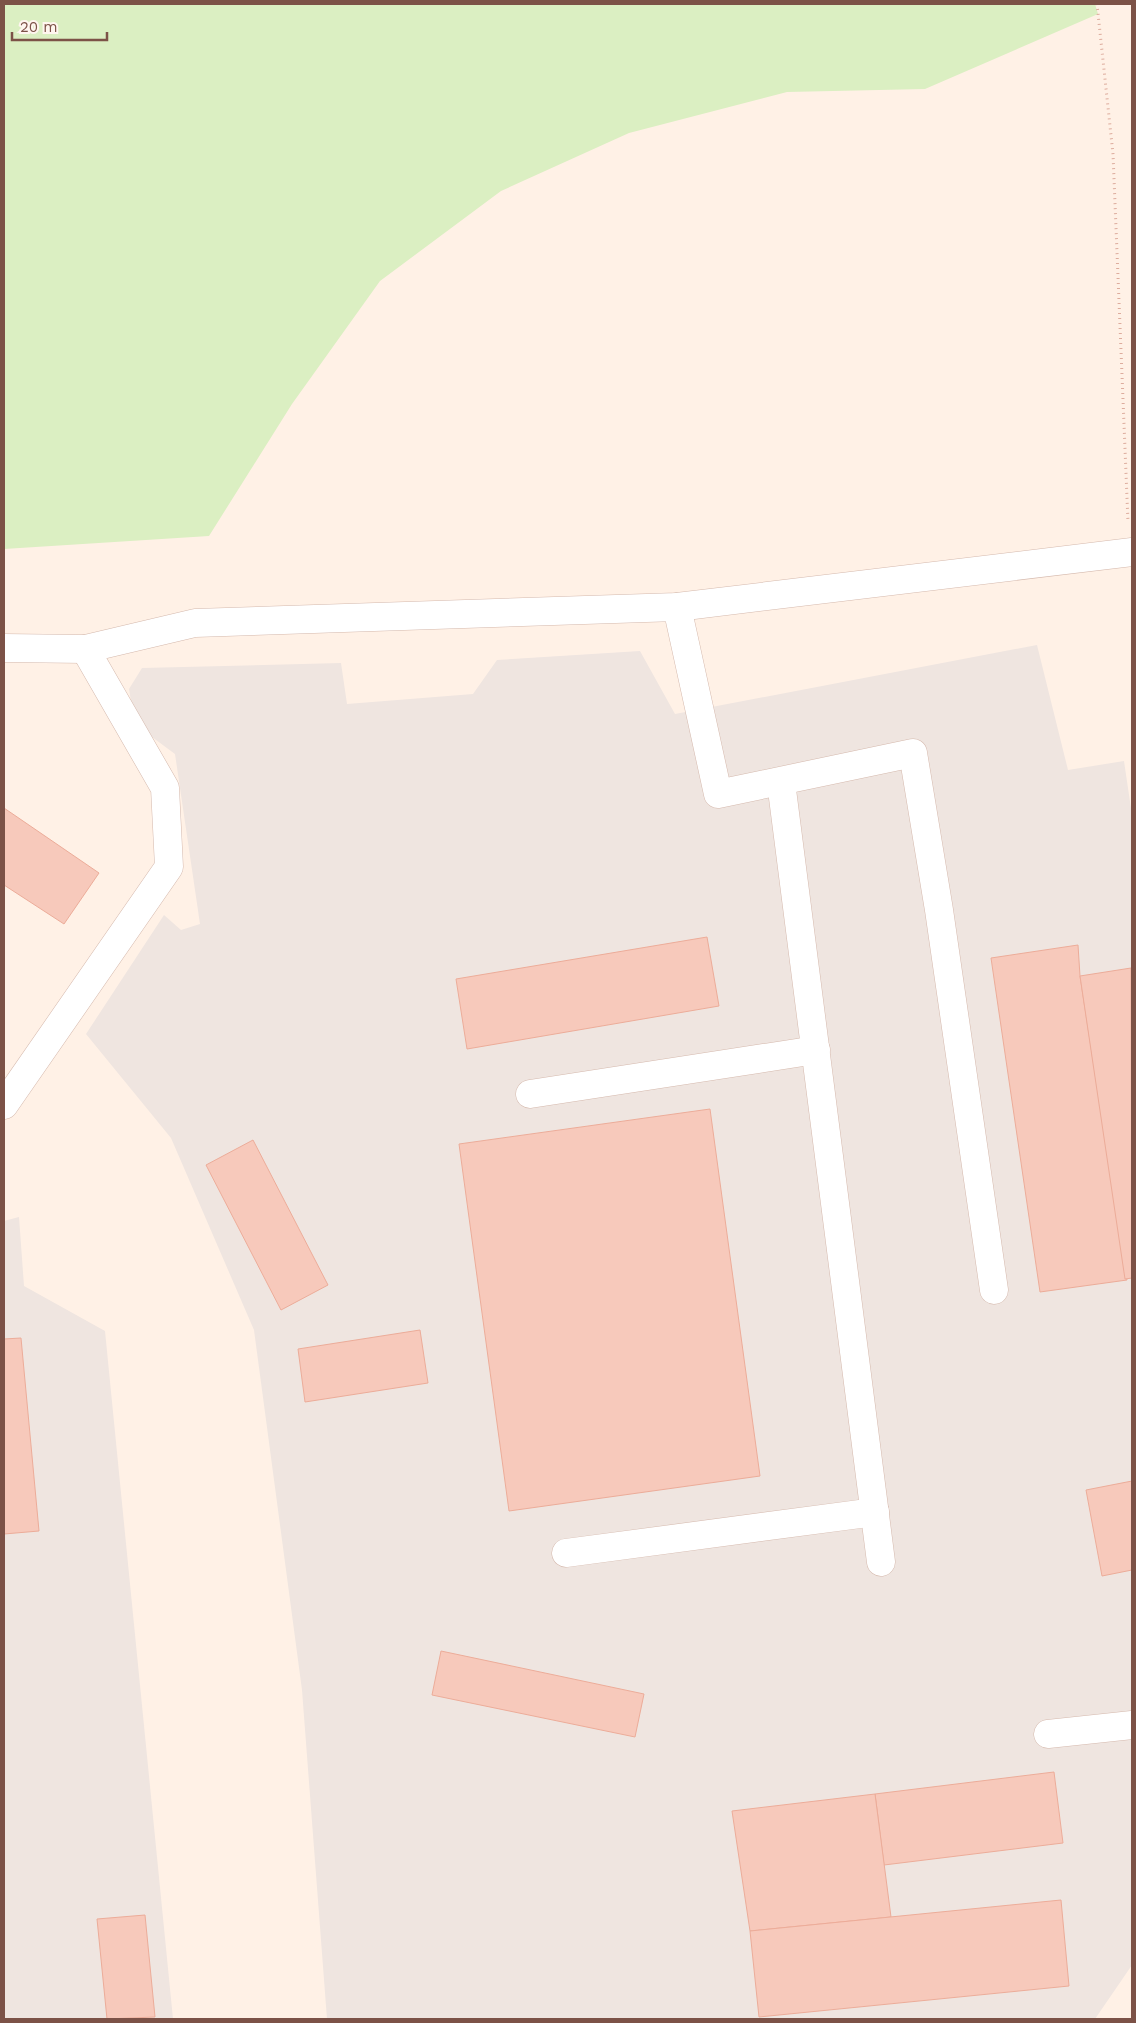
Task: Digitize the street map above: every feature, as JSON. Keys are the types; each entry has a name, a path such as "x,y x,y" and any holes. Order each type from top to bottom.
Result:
{"street":[{"path":"4,648 85,649 195,623 677,607 1131,552"},
{"path":"677,607 718,794 914,753 941,920 994,1290"},
{"path":"4,1105 169,867 165,788 85,649"},
{"path":"781,782 881,1562"},
{"path":"530,1094 816,1050"},
{"path":"566,1553 875,1512"},
{"path":"1048,1734 1132,1725"}],"path":[{"path":"1096,4 1113,154 1131,552"}],"shaded area":[{"path":"1037,645 1068,770 1124,761 1132,815 1132,1965 1095,2019 327,2019 302,1690 254,1330 171,1138 86,1034 164,915 181,930 200,924 175,754 152,737 137,720 132,707 129,689 142,668 341,663 347,704 473,694 497,660 640,651 675,714"},
{"path":"19,1217 24,1286 105,1331 173,2019 4,2019 4,1221"}],"green space":[{"path":"4,4 1095,4 1098,14 925,89 787,92 629,133 501,191 380,281 292,404 209,536 4,549"}],"building":[{"path":"4,808 99,873 64,924 4,885"},
{"path":"707,937 719,1006 467,1049 456,979"},
{"path":"1078,945 1080,976 1127,1280 1040,1292 991,958"},
{"path":"1131,968 1132,1278 1125,1279 1080,976"},
{"path":"710,1109 760,1476 509,1511 459,1144"},
{"path":"253,1140 328,1285 281,1310 206,1165"},
{"path":"420,1330 428,1383 305,1402 298,1349"},
{"path":"21,1338 39,1531 4,1534 4,1339"},
{"path":"1132,1481 1132,1570 1102,1576 1086,1490"},
{"path":"441,1651 644,1694 635,1737 432,1695"},
{"path":"1054,1772 1063,1843 884,1865 875,1794"},
{"path":"875,1794 891,1917 750,1931 732,1811"},
{"path":"1061,1900 1069,1986 759,2017 750,1931"},
{"path":"145,1915 155,2017 107,2019 97,1919"}]}
